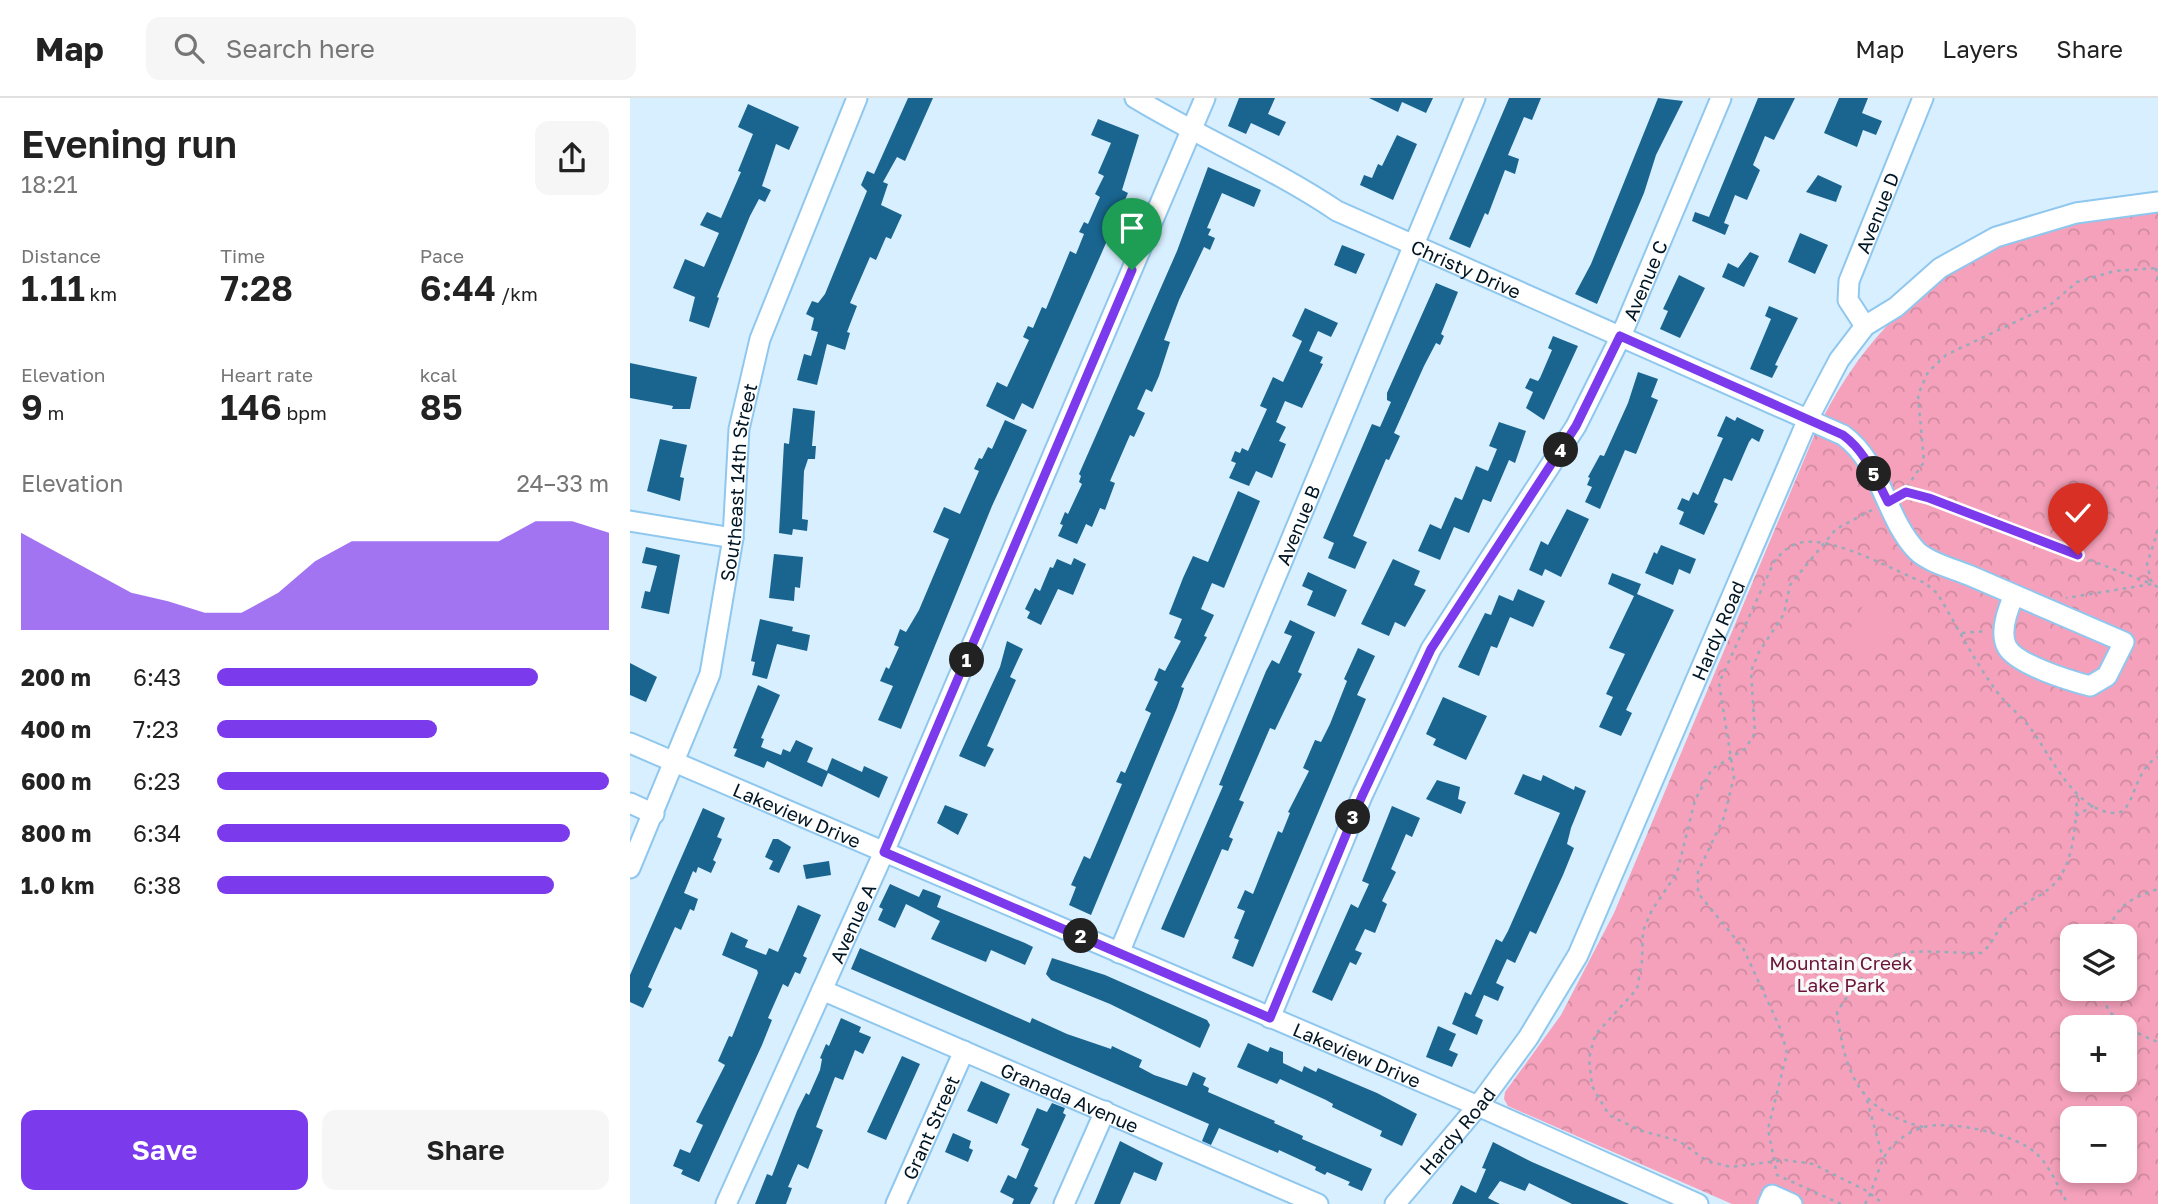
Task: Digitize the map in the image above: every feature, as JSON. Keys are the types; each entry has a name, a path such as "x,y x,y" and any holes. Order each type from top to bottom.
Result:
{"street":[{"name":"Southeast 14th Street","path":"630,868 676,763 710,674 733,538 738,429 760,339 857,98"},
{"name":"Christy Drive","path":"1135,98 1191,131 1298,185 1337,211 1808,419 1855,444 1888,502 1902,534 1920,554 2130,645 2106,676 2090,686 2023,661 2007,648 2004,630"},
{"name":"Avenue A","path":"726,1204 884,852 1205,98"},
{"name":"Avenue B","path":"1119,953 1475,98"},
{"name":"Avenue C","path":"1270,1018 1362,796 1431,649 1576,426 1620,336 1721,98"},
{"name":"Avenue D","path":"1865,326 1848,300 1849,281 1923,98"},
{"name":"Hardy Road","path":"1395,1204 1478,1106 1528,1038 1584,943 1808,419 1839,360 1865,326 1896,307 1940,268 1996,237 2076,213 2158,202"},
{"path":"630,521 733,538"},
{"path":"2004,630 2014,595"},
{"name":"Lakeview Drive","path":"630,743 1478,1106 1698,1204"},
{"path":"630,803 653,814"},
{"name":"Granada Avenue","path":"822,990 1318,1204"},
{"name":"Grant Street","path":"896,1204 964,1051"},
{"path":"1064,1204 1105,1111"},
{"path":"1768,1204 1772,1195 1792,1204"}],"path":[{"path":"1884,1204 1871,1194 1813,1164 1785,1160 1731,1167 1707,1161 1679,1141 1639,1130 1609,1115 1592,1086 1589,1059 1595,1035 1637,989 1643,931 1652,909 1677,873 1695,800 1712,769 1745,749 1755,733 1751,671 1759,652 1784,614 1790,585 1796,574 1826,543 1836,528 1906,492 1924,462 1918,395 1928,372 1946,355 2049,306 2077,282 2115,271 2157,268 2158,283"},
{"path":"1906,492 1929,498 2158,587"},
{"path":"2152,584 2147,564 2158,530"},
{"path":"1841,1204 1777,1175 1768,1129 1787,1053 1781,1030 1743,948 1698,893 1698,872 1724,817 1734,777 1733,757 1719,683 1774,562 1784,549 1805,542 1826,543 1926,583 1937,593 1995,690 2029,726 2077,795 2094,805 2115,813 2124,811 2131,802 2142,768 2158,757"},
{"path":"2060,599 2152,584"},
{"path":"1962,633 2004,630"},
{"path":"1883,1158 1866,1098 1845,1052 1837,1012 1864,973 1883,958 1906,950 1981,953 1990,947 2009,915 2051,887 2064,874 2076,816 2077,795"},
{"path":"2076,816 2094,805"},
{"path":"2110,924 2111,919 2130,900 2158,889"},
{"path":"2103,1001 2135,1033 2158,1042"},
{"path":"1866,1098 1877,1110 1923,1127 1983,1131 2034,1152 2049,1168 2068,1204"},
{"path":"1865,1204 1883,1158 1903,1138 1923,1127"}],"green space":[{"name":"Mountain Creek Lake Park","path":"2158,209 2158,1204 1732,1204 1508,1106 1504,1099 1505,1092 1561,1015 1614,913 1814,436 1836,394 1861,356 1889,323 1920,295 1955,270 1992,249 2034,231 2079,217"},
{"path":"1866,600 1894,616 1871,657 1843,642"}],"building":[{"path":"908,98 933,98 905,161 897,157 883,182 888,184 881,205 902,215 891,239 886,237 876,260 870,257 850,303 857,306 847,332 850,333 845,350 827,344 817,385 797,380 804,354 811,356 818,332 811,330 814,318 806,314 812,301 818,303 825,294 867,191 861,185 867,171 874,174"},
{"path":"1239,98 1275,98 1268,114 1286,122 1279,136 1251,123 1246,134 1228,126"},
{"path":"1369,98 1433,98 1426,113 1402,102 1398,112"},
{"path":"1509,98 1541,98 1532,120 1524,117 1508,155 1519,159 1515,174 1505,170 1488,215 1485,213 1470,248 1449,239"},
{"path":"1658,98 1683,101 1656,155 1644,193 1597,304 1575,294 1591,264"},
{"path":"1758,98 1795,98 1774,140 1765,136 1753,165 1760,170 1747,200 1735,195 1724,223 1729,225 1725,235 1692,221 1695,212 1709,217"},
{"path":"1839,98 1868,98 1862,113 1882,121 1876,135 1863,130 1857,147 1824,133"},
{"path":"748,104 799,127 789,150 776,144 762,186 771,190 765,202 759,199 750,216 717,297 719,298 709,328 689,321 695,297 673,288 685,259 704,267 719,233 700,225 707,212 721,218 741,172 738,171 753,134 738,127"},
{"path":"1098,119 1139,135 1122,190 1128,193 1033,409 1022,403 1014,420 986,406 997,382 1007,387 1029,340 1023,337 1028,326 1033,328 1042,307 1046,309 1070,251 1076,254 1084,234 1079,232 1084,222 1088,224 1100,197 1095,194 1104,176 1098,173 1111,143 1091,135"},
{"path":"1397,135 1417,144 1393,200 1360,185 1364,175 1372,178 1378,164 1382,166"},
{"path":"1208,167 1261,190 1254,207 1222,193 1207,228 1211,229 1208,235 1215,238 1210,250 1204,247 1179,300 1164,340 1170,342 1159,376 1152,392 1146,389 1137,409 1145,413 1134,437 1130,435 1110,481 1115,483 1105,510 1100,508 1092,527 1086,524 1077,544 1058,536 1063,525 1060,524 1065,512 1068,514 1082,484 1079,482 1079,474 1177,251"},
{"path":"1818,175 1842,186 1836,202 1806,192"},
{"path":"1800,233 1828,245 1815,274 1788,262"},
{"path":"1342,245 1365,254 1356,274 1334,265"},
{"path":"1750,252 1759,256 1744,287 1722,277 1728,263 1738,268"},
{"path":"1679,275 1705,288 1680,338 1660,329 1668,311 1663,309"},
{"path":"1436,283 1458,292 1441,334 1444,336 1440,345 1436,343 1424,366 1394,433 1400,436 1389,460 1386,459 1353,536 1367,542 1355,569 1328,558 1334,543 1323,538 1372,424 1380,427 1391,402 1387,400 1387,393"},
{"path":"1769,306 1798,318 1775,365 1778,366 1772,378 1750,369 1771,319 1765,316"},
{"path":"1305,308 1338,323 1331,337 1318,331 1309,351 1323,357 1320,363 1323,364 1302,408 1285,401 1276,422 1286,427 1279,441 1286,444 1272,478 1256,471 1249,486 1229,478 1236,463 1231,461 1235,451 1240,453 1242,448 1248,451 1267,409 1260,406 1273,377 1283,382 1302,341 1292,336"},
{"path":"1553,336 1578,346 1544,420 1526,408 1533,392 1525,388 1530,378 1538,381 1540,378 1552,350 1548,348"},
{"path":"630,363 697,377 690,409 672,409 673,406 630,398"},
{"path":"1638,372 1658,379 1651,397 1658,400 1636,454 1625,450 1600,509 1585,502 1592,487 1587,485 1590,478 1588,477 1600,455 1604,456 1628,403"},
{"path":"793,408 815,411 812,446 816,446 815,459 808,459 804,471 802,519 808,520 807,531 793,529 792,535 779,533 784,443 789,444"},
{"path":"1726,416 1735,421 1737,417 1764,430 1759,442 1752,438 1749,442 1732,481 1724,478 1714,502 1718,504 1704,535 1679,524 1684,512 1677,509 1682,498 1689,501 1693,492 1698,495 1723,438 1717,436"},
{"path":"1005,420 1027,430 992,506 901,729 878,720 893,686 880,681 899,647 894,645 900,629 906,632 919,610 949,539 933,532 944,507 960,514 979,471 974,469 979,458 982,459 988,447 992,449"},
{"path":"1499,422 1526,431 1515,463 1509,460 1491,502 1483,499 1469,533 1454,527 1440,560 1418,551 1430,524 1441,529 1455,497 1462,500 1476,466 1488,471 1497,449 1489,446"},
{"path":"660,439 687,445 680,477 684,478 680,501 647,491"},
{"path":"1238,491 1260,501 1224,588 1212,583 1201,609 1214,615 1204,636 1207,637 1181,687 1184,688 1177,708 1091,915 1069,905 1076,887 1071,885 1084,856 1090,859 1122,784 1116,782 1121,771 1125,773 1151,713 1145,710 1158,682 1154,680 1159,668 1165,671 1181,641 1174,638 1182,619 1169,614 1183,578 1193,556 1208,562"},
{"path":"1567,509 1589,519 1561,577 1545,569 1542,576 1529,570 1541,541 1548,545"},
{"path":"1661,545 1696,559 1690,574 1679,569 1673,585 1645,573 1654,552 1657,554"},
{"path":"646,547 680,555 669,614 641,608 645,591 650,592 657,566 642,563"},
{"path":"774,554 803,557 800,588 795,587 794,601 769,598"},
{"path":"1074,558 1086,564 1073,595 1058,589 1041,625 1027,618 1030,612 1025,609 1035,588 1040,591 1050,567 1053,568 1057,559 1071,565"},
{"path":"1393,559 1420,571 1414,585 1426,590 1405,627 1395,622 1389,636 1361,624"},
{"path":"1308,572 1347,590 1335,617 1307,605 1313,591 1302,586"},
{"path":"1612,573 1641,584 1637,594 1674,610 1626,710 1632,713 1621,736 1599,727 1613,697 1606,694 1625,654 1609,648 1634,596 1608,584"},
{"path":"1518,589 1545,601 1533,627 1510,617 1497,648 1491,646 1479,676 1458,667 1485,613 1491,615 1499,595 1513,601"},
{"path":"760,619 793,627 792,631 810,635 807,651 777,644 767,679 752,675 755,662 751,661"},
{"path":"1290,620 1315,632 1298,672 1302,674 1275,730 1270,728 1239,800 1244,802 1229,837 1233,839 1228,851 1222,849 1184,938 1161,929 1223,786 1219,785 1266,671 1272,660 1279,664 1292,636 1284,633"},
{"path":"1007,641 1023,649 1010,677 1016,680 987,746 994,749 985,767 959,756 1000,667"},
{"path":"1358,648 1375,656 1357,695 1366,699 1253,967 1232,958 1239,940 1234,938 1245,911 1237,908 1245,890 1253,894 1278,831 1282,833 1290,813 1288,812 1309,771 1303,768 1315,740 1321,742 1330,724 1347,681 1344,679"},
{"path":"630,663 657,677 646,702 630,695"},
{"path":"758,685 780,695 761,738 764,739 761,747 781,755 783,749 790,752 796,740 813,748 807,762 827,771 832,758 862,772 864,766 888,777 879,798 828,773 822,787 767,761 764,768 734,756 737,749 733,748"},
{"path":"1443,697 1487,716 1466,760 1433,745 1436,739 1426,734"},
{"path":"1523,774 1541,781 1543,775 1574,790 1575,786 1586,791 1571,828 1567,844 1574,848 1563,875 1536,934 1530,931 1515,963 1507,959 1496,983 1504,987 1498,1001 1484,995 1475,1016 1483,1020 1477,1035 1452,1024 1465,992 1471,995 1496,939 1502,942 1508,931 1560,813 1514,794"},
{"path":"1437,780 1460,787 1458,799 1466,802 1461,814 1426,799"},
{"path":"945,805 968,814 958,835 937,823"},
{"path":"1392,806 1420,818 1412,837 1406,834 1391,869 1396,872 1382,901 1387,904 1375,933 1365,929 1355,950 1362,953 1356,965 1350,962 1332,1001 1312,992 1351,904 1358,908 1369,884 1362,881"},
{"path":"703,808 725,818 717,837 722,839 713,860 716,862 711,873 698,867 696,873 693,871 684,893 698,899 694,911 690,909 681,930 675,927 648,987 652,989 643,1008 630,1002 630,975"},
{"path":"773,839 791,847 779,873 769,869 773,861 765,857"},
{"path":"829,861 831,875 806,879 803,865"},
{"path":"890,884 919,897 923,889 941,896 937,907 1033,947 1025,965 991,950 986,962 931,939 940,921 906,904 895,928 878,920 883,909 879,907"},
{"path":"798,905 821,915 803,956 807,958 800,974 795,972 788,987 783,984 768,1018 772,1020 762,1045 699,1182 681,1174 683,1170 673,1166 680,1149 690,1153 703,1125 696,1122 725,1065 718,1061 729,1036 732,1037 758,973 757,970 722,955 731,932 748,940 745,947 766,955 769,948 778,952"},
{"path":"860,948 1030,1023 1032,1018 1067,1034 1111,1049 1112,1046 1142,1060 1139,1067 1154,1075 1187,1086 1193,1072 1206,1078 1203,1085 1209,1088 1208,1092 1275,1121 1274,1123 1303,1136 1302,1139 1372,1169 1362,1191 1348,1185 1350,1182 1327,1172 1325,1175 1315,1170 1316,1167 1279,1150 1278,1153 1219,1128 1211,1145 1202,1141 1209,1124 851,969"},
{"path":"1052,958 1105,975 1207,1020 1210,1025 1200,1048 1110,1004 1051,980 1046,974"},
{"path":"841,1018 861,1027 859,1032 871,1037 863,1054 855,1050 843,1080 835,1077 816,1127 823,1130 808,1169 798,1164 788,1187 792,1188 786,1204 755,1204 767,1174 772,1176 797,1111 806,1093 809,1095 820,1070 820,1058 826,1044 829,1046"},
{"path":"1438,1026 1456,1034 1449,1050 1458,1054 1452,1067 1426,1057"},
{"path":"1248,1043 1268,1052 1270,1047 1283,1052 1283,1063 1302,1072 1304,1066 1316,1072 1318,1068 1377,1093 1417,1114 1402,1146 1380,1136 1382,1131 1332,1107 1333,1104 1326,1100 1280,1079 1277,1084 1237,1067"},
{"path":"902,1056 920,1064 886,1140 867,1132"},
{"path":"981,1081 1010,1094 997,1124 967,1111"},
{"path":"1052,1103 1065,1108 1063,1113 1066,1115 1034,1186 1038,1188 1030,1204 1012,1204 1014,1199 1000,1192 1008,1175 1016,1179 1029,1149 1021,1145 1037,1108 1047,1112"},
{"path":"953,1133 971,1141 969,1148 973,1150 968,1162 945,1152"},
{"path":"1120,1141 1163,1163 1156,1181 1134,1172 1120,1204 1094,1204"},
{"path":"1493,1142 1629,1204 1572,1204 1529,1183 1525,1191 1500,1181 1488,1198 1500,1204 1452,1204 1461,1185 1476,1193 1486,1169 1482,1168"}],"route":[{"path":"1132,270 884,852 1270,1018 1362,796 1431,649 1509,533 1576,426 1620,336 1843,435 1855,444 1866,458 1888,502 1906,492 1929,498 2078,555"}]}
